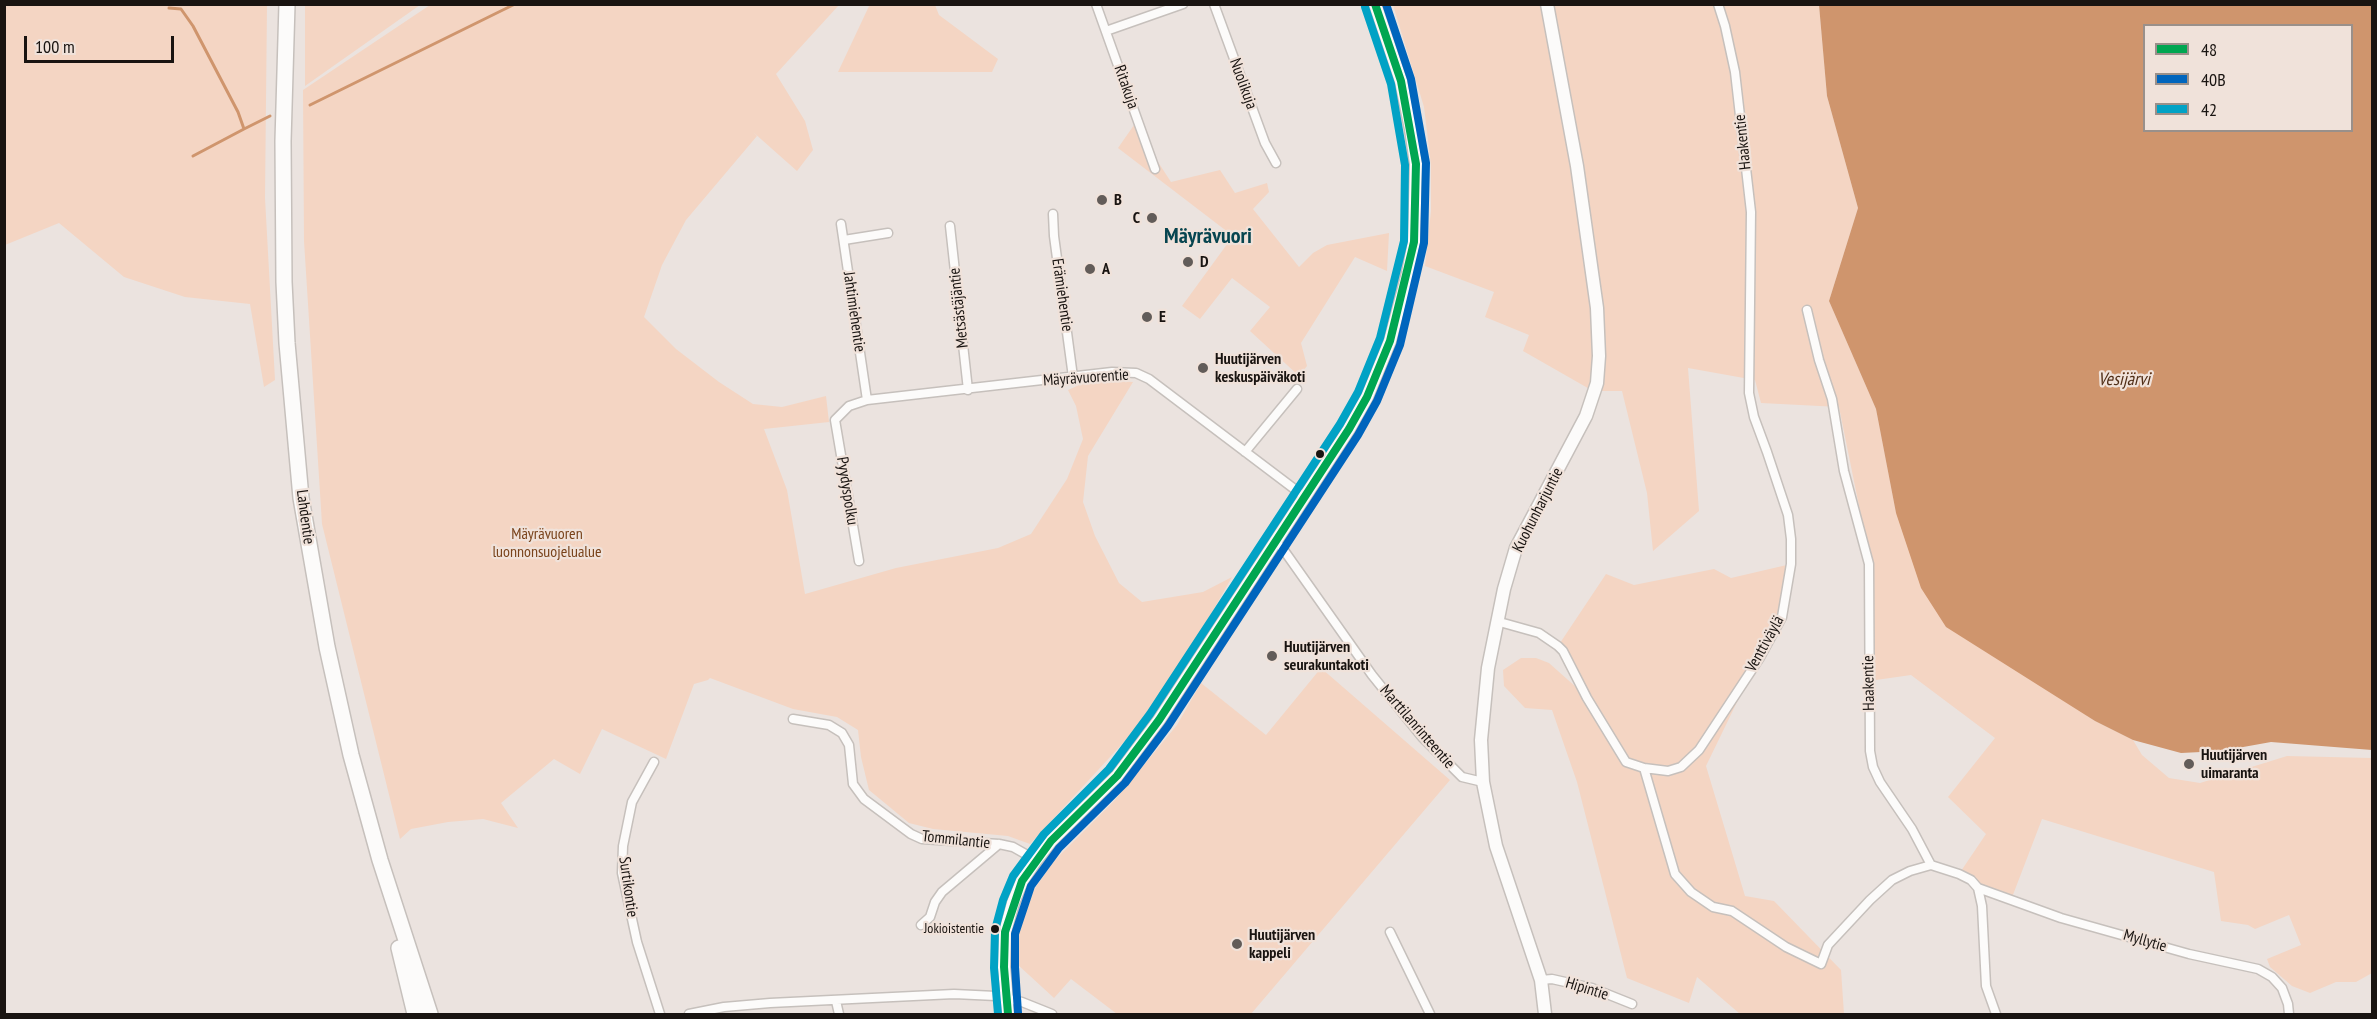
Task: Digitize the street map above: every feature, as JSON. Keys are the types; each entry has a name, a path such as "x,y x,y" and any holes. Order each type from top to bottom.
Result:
{"highway":[{"name":"Lahdentie","path":"287,4 283,141 284,282 301,498 312,572 335,688 380,860 430,1014"},
{"path":"380,860 415,1014"},
{"path":"404,935 436,1014"}],"street":[{"name":"Ritakuja","path":"1096,4 1155,170"},
{"path":"1107,31 1183,4"},
{"name":"Nuolikuja","path":"1214,4 1266,143 1276,163"},
{"path":"1008,1014 1004,967 1005,932 1022,881 1051,841 1098,796 1134,755 1343,439 1366,397 1390,341 1414,242 1416,165 1401,81 1375,4"},
{"name":"Kuohunharjuntie","path":"1545,1014 1541,981 1496,846 1483,782 1481,740 1488,668 1496,621 1516,548 1586,416 1597,383 1598,308 1577,166 1546,4"},
{"name":"Haakentie","path":"1718,4 1735,72 1751,212"},
{"name":"Venttiväylä","path":"1644,768 1668,771 1681,767 1699,750 1772,639 1787,599 1791,564 1788,515 1754,417 1749,393 1751,212"},
{"name":"Erämiehentie","path":"1053,214 1073,377"},
{"name":"Jahtimiehentie","path":"841,224 867,400"},
{"name":"Metsästäjäntie","path":"950,226 968,390"},
{"path":"844,240 888,233"},
{"name":"Haakentie","path":"1807,310 1819,360 1832,399 1844,471 1869,564 1870,751 1873,767 1880,782 1912,829 1931,865"},
{"name":"Mäyrävuorentie","path":"836,420 849,406 867,400 1112,372 1136,373 1149,380 1305,497"},
{"path":"1245,452 1297,389"},
{"name":"Pyydyspolku","path":"836,420 859,561"},
{"name":"Marttilanrinteentie","path":"1276,542 1372,675 1422,737 1462,777 1483,782"},
{"path":"1496,621 1539,633 1563,651 1587,698 1626,762 1644,768 1674,874 1691,892 1713,907 1732,911 1786,947 1821,964 1828,945 1892,880 1910,871 1931,865 1959,874 1971,880 1978,888 1982,906 1986,986 1995,1014"},
{"name":"Tommilantie","path":"793,719 829,725 842,733 849,745 853,784 864,799 911,834 922,838 999,844 1013,848 1036,860"},
{"name":"Surtikontie","path":"654,762 632,802 623,846 622,873 637,942 660,1014"},
{"path":"921,925 930,917 935,902 942,892 999,844"},
{"name":"Myllytie","path":"1978,888 2061,918 2188,954 2258,969 2272,977 2282,988 2289,1014"},
{"path":"1390,932 1430,1014"},
{"name":"Hipintie","path":"1541,981 1552,979 1592,988 1632,1004"},
{"path":"689,1014 724,1007 954,994 1022,1002 1052,1014"},
{"path":"836,1001 838,1014"}],"green space":[{"path":"305,4 420,5 305,86"},
{"path":"870,4 935,5 939,15 998,59 992,72 838,72"},
{"path":"4,5 267,5 265,198 275,380 264,387 250,304 185,297 124,277 59,223 5,245"},
{"name":"Mäyrävuoren luonnonsuojelualue","path":"430,5 839,5 776,74 805,121 813,150 797,171 753,132 757,136 686,220 662,265 644,317 676,349 719,382 753,404 782,407 826,396 829,422 764,429 787,490 805,594 896,568 998,548 1031,534 1067,479 1083,439 1076,406 1068,390 1079,385 1106,380 1133,382 1088,456 1083,502 1095,536 1119,583 1142,602 1203,592 1232,577 1182,665 1133,732 1030,844 1008,836 933,829 909,823 869,790 861,757 858,730 837,717 793,709 710,678 694,684 666,759 602,729 580,774 554,759 501,803 518,828 483,819 448,822 411,829 400,839 322,524 304,241 303,90"},
{"path":"1393,5 1819,5 1827,96 1858,208 1829,301 1876,409 1896,513 2036,682 2095,721 2133,740 2142,755 2169,778 2200,783 2287,756 2372,758 2372,973 2356,982 2336,982 2310,993 2292,986 2270,967 2267,959 2301,945 2289,915 2255,929 2248,925 2221,921 2214,872 2042,819 2011,900 1959,874 1986,834 1948,797 1995,738 1911,675 1869,681 1873,575 1839,407 1761,403 1755,380 1688,368 1699,511 1653,551 1647,493 1622,391 1593,391 1523,351 1529,335 1485,317 1494,292 1425,266 1431,211 1431,165 1424,107"},
{"path":"1134,125 1171,182 1220,170 1235,193 1267,183 1269,192 1253,209 1299,267 1313,253 1327,245 1389,233 1387,271 1355,257 1301,343 1307,366 1299,376 1250,331 1270,307 1232,278 1200,319 1182,306 1233,236 1118,148"},
{"path":"1791,564 1787,599 1706,766 1745,896 1774,901 1841,970 1844,1014 1740,1014 1697,977 1689,1003 1627,978 1577,782 1552,710 1525,708 1504,686 1503,670 1521,658 1536,658 1549,663 1586,696 1558,646 1606,574 1634,585 1714,569 1731,578"},
{"path":"1321,668 1450,780 1251,1014 1117,1014 1071,979 1054,998 1017,964 1019,924 1027,900 1053,862 1114,801 1177,725 1201,683 1266,735"}],"water":[{"name":"Vesijärvi","path":"1819,5 2372,5 2372,750 2271,742 2221,751 2181,753 2133,740 2095,721 1946,627 1921,588 1896,513 1876,409 1829,301 1858,208 1827,96"}],"waterway":[{"path":"310,105 515,4"},
{"path":"169,8 181,9 193,26 238,112 244,129 193,156"},
{"path":"244,129 270,116"}],"transit line":[{"name":"48","path":"1008,1014 1004,967 1005,932 1022,881 1051,841 1117,776 1159,720 1349,429 1367,397 1390,341 1414,242 1416,164 1401,81 1375,4"},
{"name":"40B","path":"1018,1013 1015,934 1031,886 1059,848 1125,783 1168,726 1358,435 1377,401 1400,345 1424,243 1426,163 1411,79 1386,4"},
{"name":"42","path":"998,1014 994,968 995,930 1003,900 1013,876 1044,834 1109,769 1150,714 1340,424 1358,392 1380,338 1404,241 1405,165 1391,84 1365,7"}],"place":[{"name":"B","path":"1102,200"},
{"name":"C","path":"1152,218"},
{"name":"D","path":"1188,262"},
{"name":"A","path":"1090,269"},
{"name":"E","path":"1147,317"},
{"name":"Huutijärven keskuspäiväkoti","path":"1203,368"},
{"name":"Huutijärven seurakuntakoti","path":"1272,656"},
{"name":"Huutijärven uimaranta","path":"2189,764"},
{"name":"Jokioistentie","path":"995,929"},
{"name":"Huutijärven kappeli","path":"1237,944"}],"district":[{"name":"Mäyrävuori","path":"1208,237"}]}
